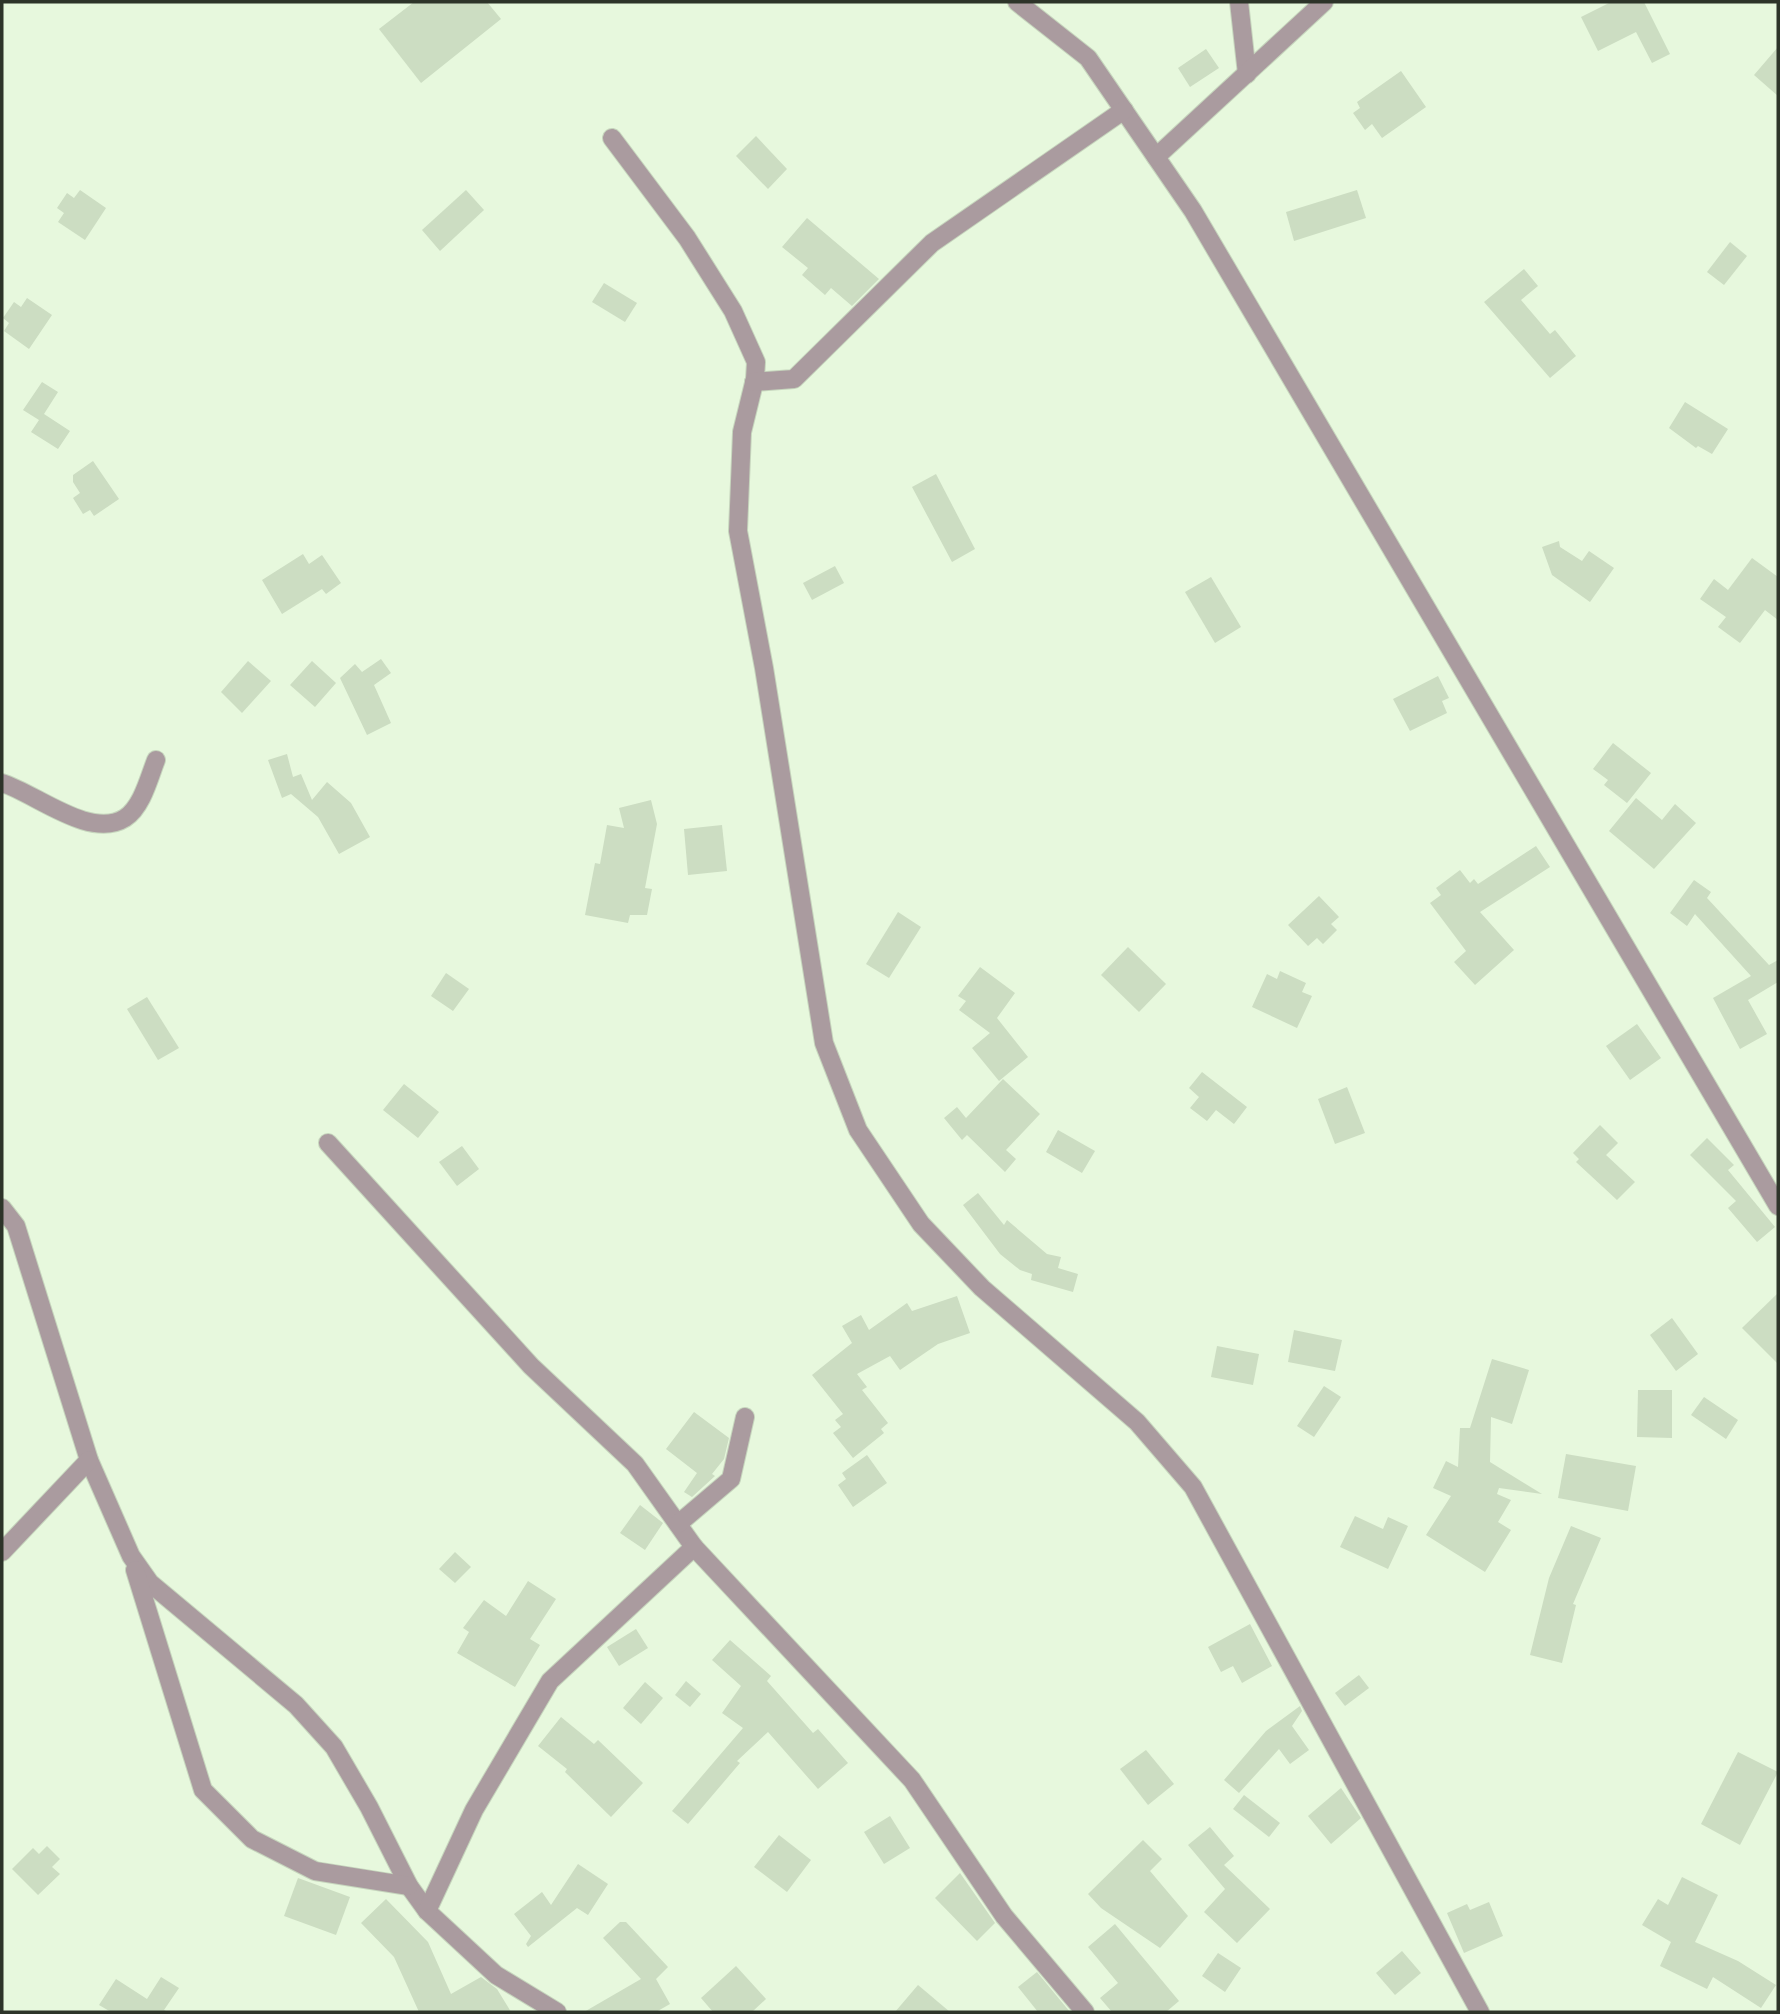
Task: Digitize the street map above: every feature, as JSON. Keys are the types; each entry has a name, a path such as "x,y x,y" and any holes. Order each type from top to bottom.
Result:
{"street":[{"path":"1017,2 1088,58 1193,211 1778,1206"},
{"path":"1239,2 1247,74"},
{"path":"1156,157 1324,2"},
{"path":"754,382 794,379 932,243 1124,110"},
{"path":"612,138 687,238 733,311 755,362 754,382 742,432 738,531 764,668 824,1043 858,1130 920,1224 982,1288 1137,1422 1193,1487 1480,2012"},
{"path":"2,783 78,820 99,823 125,818 141,797 156,760"},
{"path":"328,1143 531,1366 635,1464 694,1547 912,1780 1004,1916 1085,2012"},
{"path":"2,1208 16,1226 89,1460 131,1556 203,1790 253,1839 315,1871 409,1886"},
{"path":"678,1524 731,1479 745,1417"},
{"path":"2,1552 89,1460"},
{"path":"427,1911 474,1810 550,1681 694,1547"},
{"path":"131,1556 150,1583 296,1705 334,1747 369,1807 409,1886 427,1911 496,1975 557,2012"}],"building":[{"path":"414,2 487,2 501,19 421,83 379,29"},
{"path":"1611,2 1644,2 1670,54 1652,63 1636,32 1598,51 1581,17"},
{"path":"1778,47 1778,96 1754,75"},
{"path":"1206,49 1219,68 1190,87 1178,68"},
{"path":"1401,71 1426,107 1382,138 1372,124 1365,130 1353,113 1360,108 1357,102"},
{"path":"756,136 787,169 768,189 736,156"},
{"path":"80,190 106,208 85,240 58,222 64,213 57,208 67,193 74,198"},
{"path":"466,190 484,210 440,251 422,230"},
{"path":"1357,190 1366,218 1294,241 1286,212"},
{"path":"807,218 879,279 852,306 831,288 825,295 802,275 808,268 782,247"},
{"path":"1730,242 1747,256 1724,285 1707,272"},
{"path":"1524,269 1538,286 1521,300 1550,334 1555,330 1576,356 1550,378 1484,302"},
{"path":"604,283 637,303 625,322 592,302"},
{"path":"27,298 52,315 29,349 4,331 9,323 3,318 14,302 21,307"},
{"path":"42,382 58,392 44,414 70,431 58,449 31,432 39,420 23,410"},
{"path":"1685,402 1728,429 1712,454 1698,446 1696,448 1669,428"},
{"path":"93,461 119,499 94,516 90,510 83,514 73,498 80,493 73,482 73,475"},
{"path":"936,474 975,549 952,562 912,487"},
{"path":"1559,541 1560,547 1582,561 1589,551 1614,568 1590,602 1552,575 1542,547"},
{"path":"303,554 309,564 322,555 341,583 326,594 322,589 282,614 262,580"},
{"path":"1752,558 1778,577 1778,620 1765,610 1740,643 1718,627 1726,617 1700,599 1714,579 1728,590"},
{"path":"835,566 844,583 812,600 803,583"},
{"path":"1211,577 1241,627 1215,643 1185,592"},
{"path":"381,659 391,673 374,685 391,723 367,735 340,678 355,664 362,672"},
{"path":"248,661 271,681 242,713 221,692"},
{"path":"312,661 336,683 315,707 290,685"},
{"path":"1438,676 1449,698 1442,701 1447,713 1410,731 1393,699"},
{"path":"1613,743 1651,773 1627,803 1604,785 1608,780 1593,769"},
{"path":"287,754 293,777 301,774 312,800 327,782 351,803 370,837 339,854 318,817 291,794 282,798 268,760"},
{"path":"1636,798 1662,820 1675,804 1696,823 1654,869 1609,831"},
{"path":"651,800 657,824 645,888 652,889 647,915 630,915 628,923 585,915 595,863 600,864 607,825 624,828 619,808"},
{"path":"722,825 727,871 688,875 684,829"},
{"path":"1536,846 1550,867 1480,912 1514,950 1475,985 1454,962 1466,951 1430,903 1441,895 1436,888 1460,870 1470,883 1474,879 1478,884"},
{"path":"1694,880 1711,892 1707,898 1769,965 1778,960 1778,982 1748,1000 1767,1034 1740,1049 1713,998 1751,976 1695,914 1687,926 1670,913"},
{"path":"1319,896 1339,917 1331,924 1337,930 1323,944 1317,938 1308,946 1288,925"},
{"path":"898,912 921,927 889,978 866,964"},
{"path":"1128,947 1166,984 1139,1012 1101,975"},
{"path":"980,967 1015,993 997,1018 1028,1057 999,1081 972,1048 990,1033 959,1010 966,1001 958,996"},
{"path":"1280,971 1306,983 1302,992 1312,996 1297,1028 1252,1007 1267,974 1277,979"},
{"path":"446,973 469,989 453,1011 431,996"},
{"path":"147,997 179,1048 158,1060 127,1009"},
{"path":"1637,1024 1661,1058 1630,1080 1606,1046"},
{"path":"1202,1072 1247,1107 1234,1124 1216,1110 1207,1121 1190,1108 1199,1097 1189,1088"},
{"path":"1003,1079 1040,1114 1006,1150 1016,1159 1005,1172 967,1135 962,1140 944,1118 957,1107 966,1118"},
{"path":"404,1084 439,1112 418,1138 383,1110"},
{"path":"1347,1087 1365,1133 1335,1144 1318,1099"},
{"path":"1600,1125 1618,1143 1606,1155 1635,1182 1617,1200 1576,1162 1579,1159 1573,1153"},
{"path":"1058,1130 1095,1151 1082,1173 1046,1152"},
{"path":"1707,1138 1734,1165 1728,1170 1775,1227 1757,1242 1728,1208 1736,1201 1690,1155"},
{"path":"462,1146 479,1169 457,1186 439,1162"},
{"path":"978,1193 1004,1225 1007,1220 1047,1254 1061,1257 1058,1268 1078,1274 1073,1292 1031,1280 1032,1274 1020,1270 1000,1254 963,1205"},
{"path":"1778,1293 1778,1364 1742,1328"},
{"path":"957,1296 970,1333 938,1344 900,1370 890,1356 857,1374 867,1387 862,1390 888,1423 881,1429 884,1433 853,1458 833,1433 841,1427 835,1420 843,1414 812,1375 852,1343 842,1326 861,1315 869,1330 907,1303 912,1311"},
{"path":"1672,1318 1698,1354 1676,1371 1650,1335"},
{"path":"1294,1330 1342,1340 1335,1371 1288,1362"},
{"path":"1217,1346 1259,1354 1253,1385 1211,1377"},
{"path":"1492,1359 1529,1370 1512,1424 1491,1417 1490,1462 1542,1494 1499,1488 1497,1494 1511,1500 1498,1522 1511,1530 1485,1572 1426,1535 1451,1496 1433,1488 1446,1461 1458,1467 1460,1428 1470,1428"},
{"path":"1324,1386 1341,1397 1314,1437 1297,1426"},
{"path":"1638,1390 1672,1390 1672,1438 1637,1437"},
{"path":"1704,1397 1738,1420 1726,1439 1691,1415"},
{"path":"694,1412 729,1438 724,1459 712,1474 715,1476 692,1497 684,1492 697,1473 666,1449"},
{"path":"1566,1454 1636,1466 1628,1511 1558,1498"},
{"path":"867,1455 887,1483 853,1507 838,1485 846,1479 842,1473"},
{"path":"640,1505 663,1523 645,1550 620,1533"},
{"path":"1355,1516 1383,1529 1388,1517 1408,1526 1388,1569 1340,1547"},
{"path":"1571,1526 1601,1538 1573,1604 1576,1605 1562,1663 1530,1655 1549,1578"},
{"path":"455,1552 471,1567 455,1583 439,1569"},
{"path":"528,1581 556,1599 530,1639 540,1645 515,1687 457,1653 469,1632 463,1628 484,1600 506,1616"},
{"path":"1250,1624 1272,1666 1242,1683 1233,1666 1221,1672 1208,1647"},
{"path":"636,1629 648,1648 619,1666 607,1647"},
{"path":"730,1640 771,1676 767,1681 813,1733 818,1729 848,1763 818,1789 768,1732 737,1761 740,1763 688,1824 672,1811 743,1728 722,1713 741,1686 712,1660"},
{"path":"1359,1675 1369,1688 1345,1706 1335,1693"},
{"path":"686,1681 701,1694 690,1707 675,1695"},
{"path":"645,1682 663,1698 641,1724 623,1708"},
{"path":"1300,1706 1302,1711 1292,1726 1309,1750 1290,1764 1279,1749 1239,1793 1224,1780 1266,1731"},
{"path":"561,1717 594,1744 598,1740 643,1783 611,1817 565,1772 567,1769 538,1746"},
{"path":"1146,1750 1174,1784 1148,1805 1120,1769"},
{"path":"1738,1752 1778,1772 1740,1845 1701,1824"},
{"path":"1341,1788 1361,1818 1331,1844 1308,1816"},
{"path":"1244,1795 1280,1823 1269,1837 1233,1809"},
{"path":"890,1816 910,1848 884,1864 864,1832"},
{"path":"1210,1827 1234,1856 1224,1865 1270,1909 1237,1943 1204,1912 1225,1889 1188,1845"},
{"path":"779,1835 811,1860 787,1892 754,1867"},
{"path":"1143,1840 1162,1859 1150,1871 1188,1916 1160,1948 1101,1908 1088,1894"},
{"path":"47,1846 60,1859 52,1867 60,1874 38,1895 12,1869 33,1848 39,1854"},
{"path":"578,1864 608,1884 588,1915 577,1908 528,1947 526,1944 531,1936 514,1914 542,1892 551,1905"},
{"path":"960,1873 995,1923 977,1941 935,1898"},
{"path":"1682,1877 1718,1895 1695,1942 1738,1961 1776,1985 1761,2008 1713,1977 1707,1989 1660,1966 1671,1942 1642,1925 1658,1899 1668,1905"},
{"path":"298,1878 350,1897 336,1935 284,1916"},
{"path":"386,1899 428,1942 451,1994 481,1977 497,1989 511,2012 419,2012 394,1957 361,1923"},
{"path":"1489,1902 1503,1936 1464,1953 1447,1913 1467,1904 1470,1910"},
{"path":"620,1922 626,1922 668,1967 656,1979 670,2004 656,2012 584,2012 641,1979 603,1938"},
{"path":"1115,1924 1179,2001 1166,2012 1112,2012 1100,1998 1118,1983 1088,1947"},
{"path":"1402,1951 1421,1973 1395,1995 1376,1973"},
{"path":"1218,1953 1241,1968 1225,1992 1202,1976"},
{"path":"736,1966 766,1999 752,2012 713,2012 701,1998"},
{"path":"1037,1972 1070,2012 1038,2012 1018,1987"},
{"path":"161,1977 179,1988 164,2010 168,2012 111,2012 99,2005 116,1979 147,1999"},
{"path":"918,1985 950,2012 895,2012"}]}
